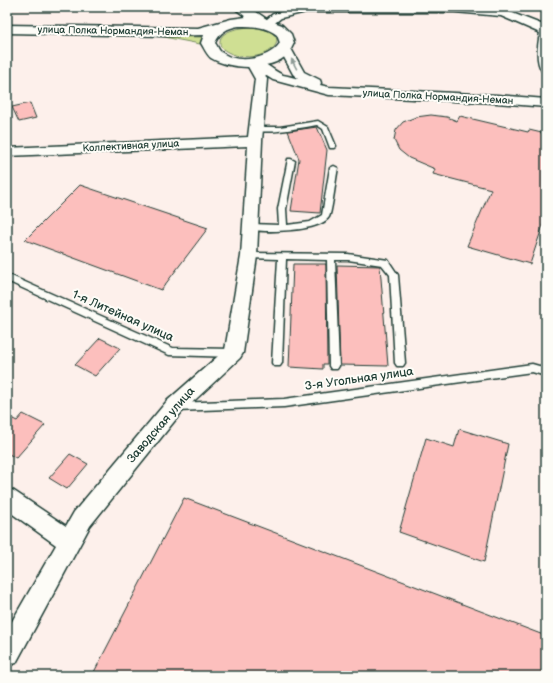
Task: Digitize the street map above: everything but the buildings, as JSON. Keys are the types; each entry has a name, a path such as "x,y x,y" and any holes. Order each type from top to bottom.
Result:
{"main road":[{"path":"240,7 265,23 281,30 286,36 287,42 285,48"},
{"path":"213,53 208,43 212,33 220,28 225,22 227,15 226,8"},
{"name":"улица Полка Нормандия-Неман","path":"7,30 198,32 220,28 237,22 265,23"},
{"name":"улица Полка Нормандия-Неман","path":"7,35 143,36 213,53 230,61 253,63 273,58 285,48"}],"street":[{"path":"265,23 278,16 306,9 504,10 546,31 543,54 546,68"},
{"name":"улица Полка Нормандия-Неман","path":"285,48 299,74 329,91"},
{"path":"234,352 249,256 256,135 261,79 253,63"},
{"name":"улица Полка Нормандия-Неман","path":"253,63 277,77 329,91 497,99 546,103"},
{"name":"Коллективная улица","path":"7,152 256,135"},
{"name":"Заводская улица","path":"7,654 82,519 174,407 234,352"},
{"path":"7,498 69,541"}],"lane":[{"path":"256,135 280,129 318,123 326,128 332,146"},
{"path":"283,227 282,209 291,161"},
{"path":"251,227 283,227 321,222 326,216 334,168"},
{"path":"249,256 330,257 385,262 394,275 400,363"},
{"path":"277,362 282,256"},
{"path":"330,257 334,366"},
{"name":"1-я Литейная улица","path":"7,277 172,352 234,352"},
{"name":"3-я Угольная улица","path":"174,407 284,403 532,368 546,372"}],"green space":[{"path":"249,27 265,30 274,35 277,41 274,47 257,56 245,57 226,51 220,44 220,39 226,33 236,29"},
{"path":"159,36 202,37 200,44"}]}
